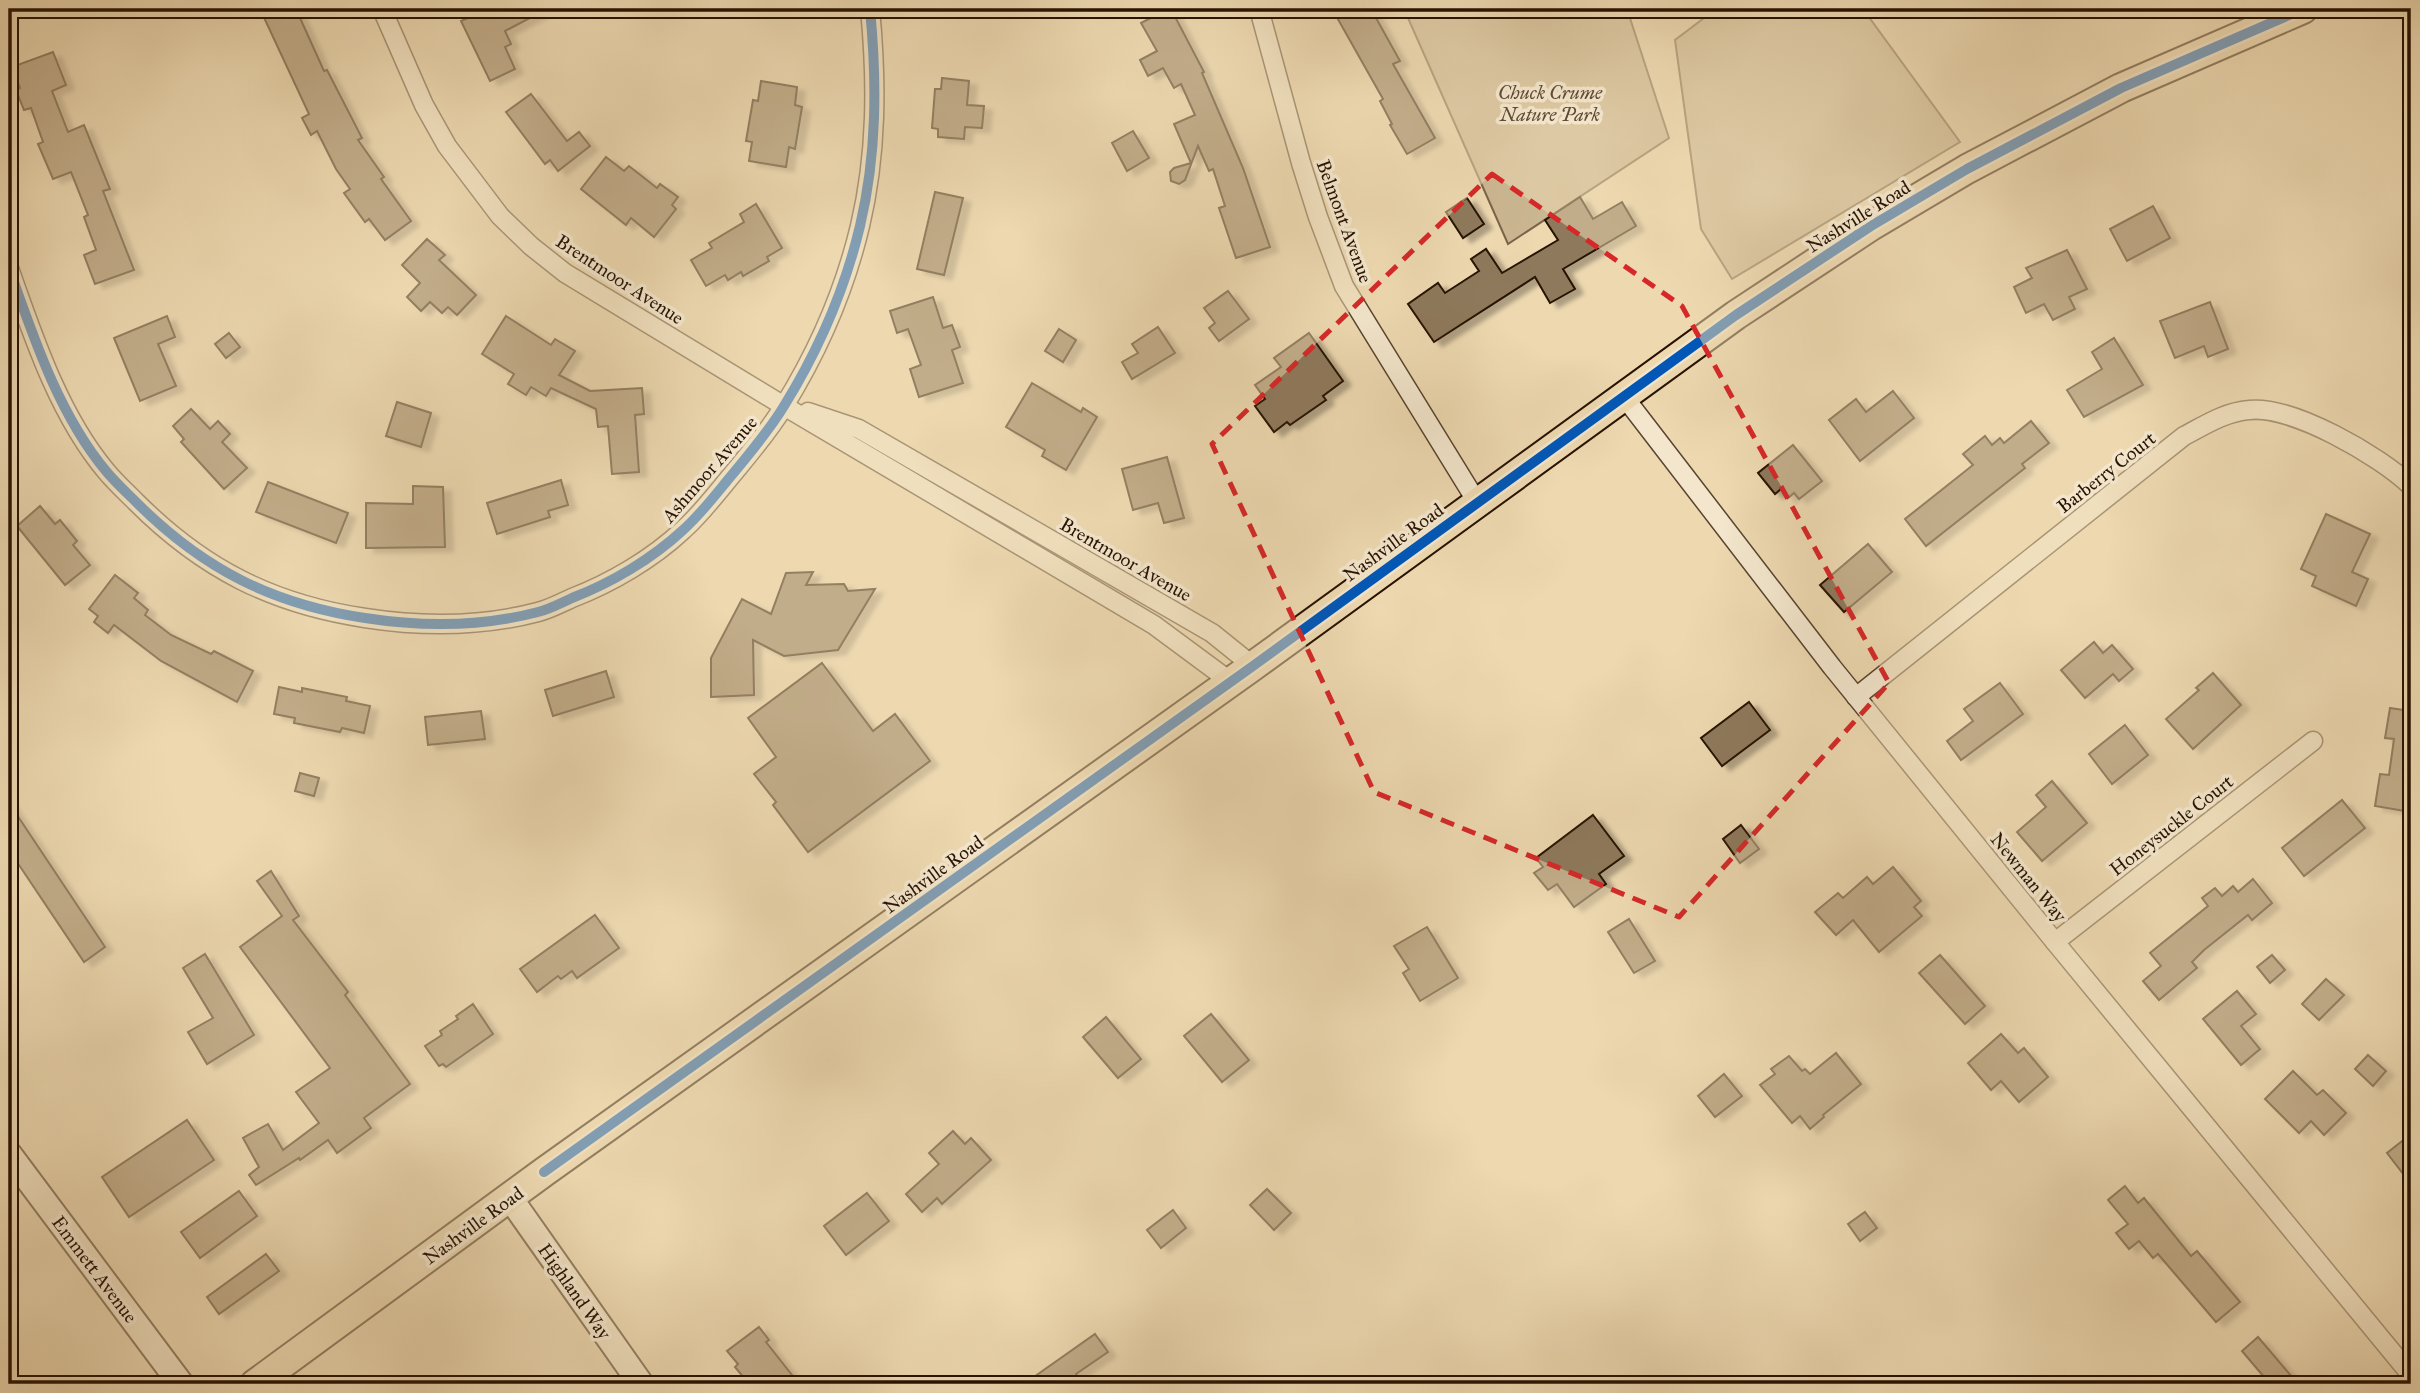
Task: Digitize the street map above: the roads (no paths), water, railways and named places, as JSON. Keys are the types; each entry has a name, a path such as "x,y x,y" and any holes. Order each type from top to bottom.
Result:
{"main road":[{"name":"Nashville Road","path":"255,1384 1625,398 1736,315 1871,226 1967,169 2121,88 2303,9"}],"street":[{"name":"Brentmoor Avenue","path":"382,9 424,105 447,146 475,186 507,223 565,273 784,406 1154,625 1242,674"},
{"name":"Ashmoor Avenue","path":"9,268 63,405 105,470 156,522 210,564 271,595 336,614 404,624 471,624 540,611 597,588 636,565 682,531 758,443 784,406 826,326 850,261 860,222 870,161 876,95 870,9"},
{"name":"Belmont Avenue","path":"1259,9 1301,163 1344,286 1477,502"},
{"name":"Newman Way","path":"1625,398 1856,697 2411,1375"},
{"name":"Brentmoor Avenue","path":"784,406 835,419 859,429 1212,633 1242,674"},
{"name":"Barberry Court","path":"1856,697 2185,436 2230,414 2270,410 2294,417 2376,458 2411,486"},
{"name":"Honeysuckle Court","path":"2054,942 2313,741"},
{"name":"Emmett Avenue","path":"9,1154 181,1384"},
{"name":"Highland Way","path":"510,1198 641,1384"}],"park label":[{"name":"Chuck Crume Nature Park","path":"1550,103"}]}
